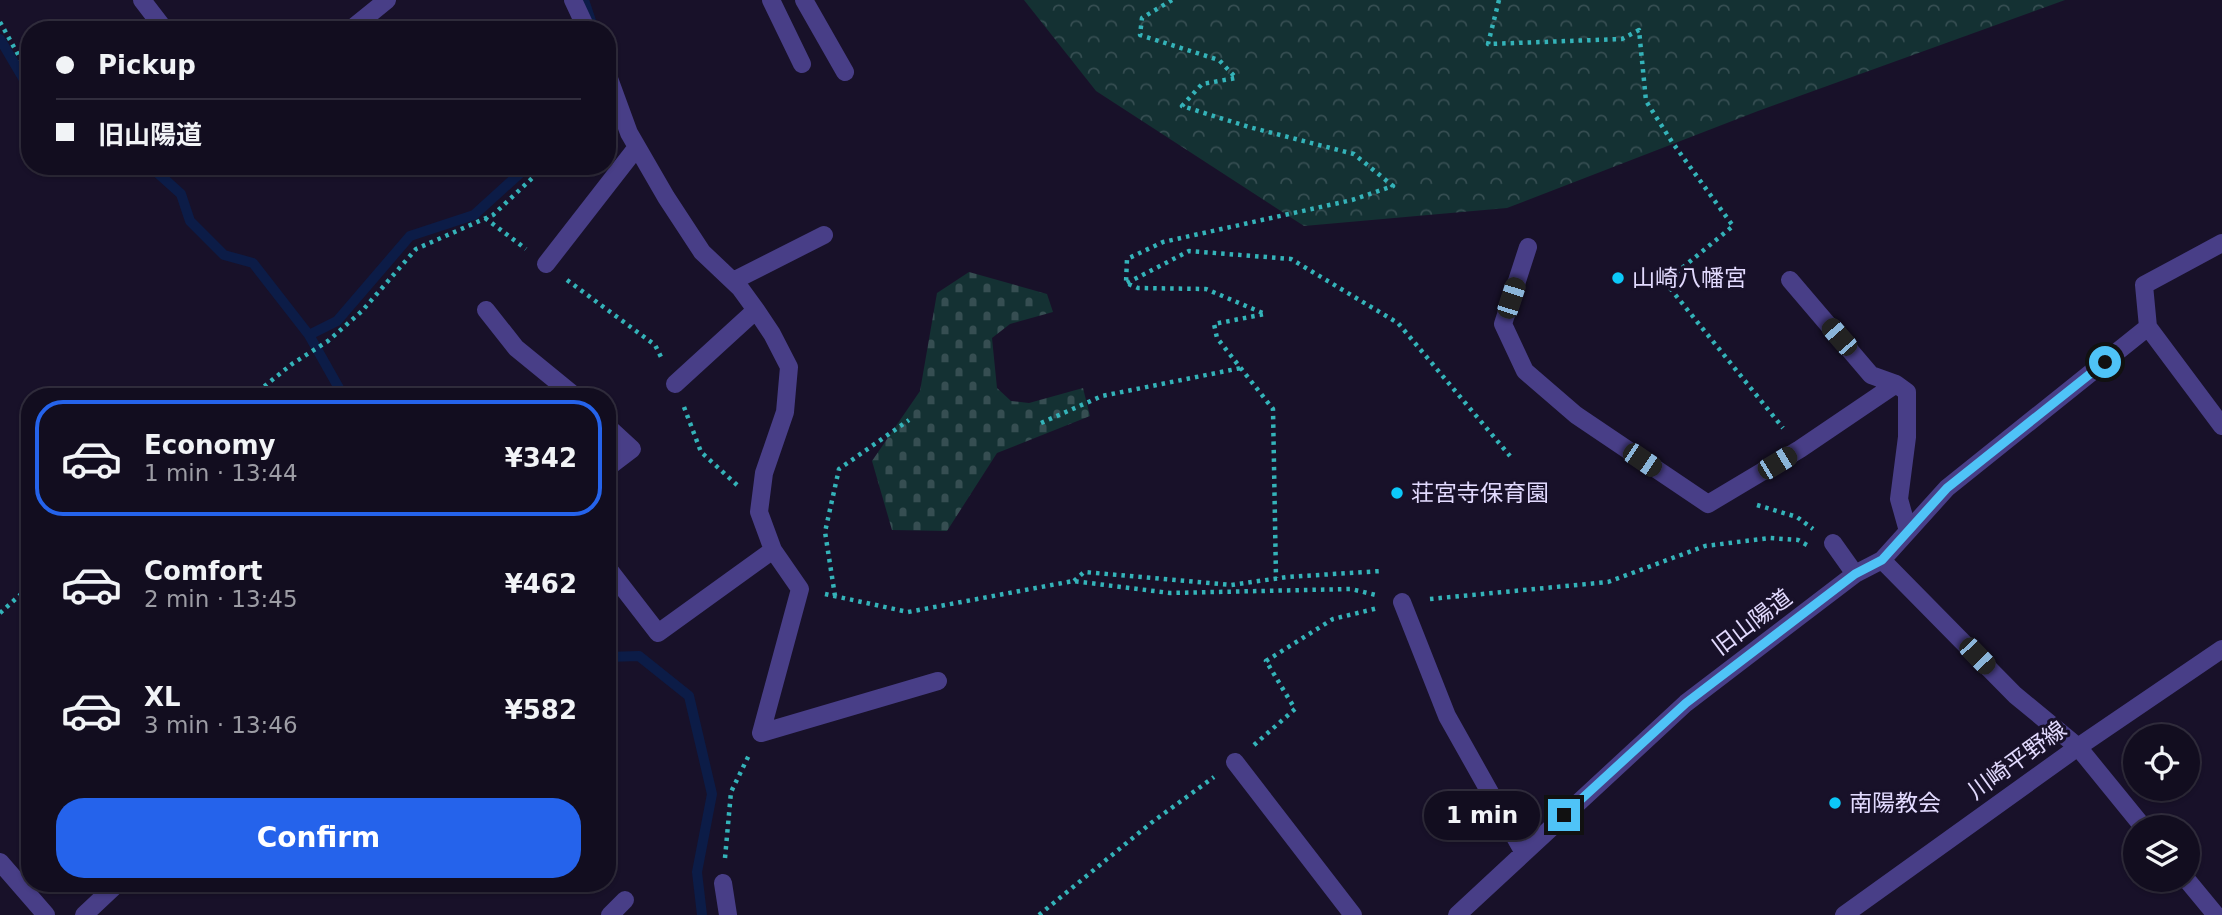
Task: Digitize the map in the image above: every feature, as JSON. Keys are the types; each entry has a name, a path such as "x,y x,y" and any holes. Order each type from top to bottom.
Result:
{"street":[{"path":"142,0 158,21"},
{"path":"360,21 387,0"},
{"path":"573,0 582,21"},
{"path":"771,0 802,64"},
{"path":"804,0 845,72"},
{"path":"616,98 636,147 666,197 702,252 733,281 756,310 789,367 785,412 764,473 759,512 773,550 800,589 761,733"},
{"path":"616,173 636,147"},
{"path":"546,264 614,175"},
{"path":"733,281 824,235"},
{"path":"2222,243 2144,285 2148,327 2222,426"},
{"path":"1528,247 1503,324 1525,371 1576,415 1708,504 1800,449 1896,384"},
{"path":"1790,280 1871,375 1896,384 1907,392 1907,437 1899,499 1908,531"},
{"path":"486,310 516,348 565,388"},
{"path":"674,384 756,310"},
{"path":"2133,815 2078,747 2015,695 1882,560 1947,488 2148,327"},
{"path":"616,434 632,449 616,461"},
{"path":"1833,543 1855,574"},
{"path":"616,579 658,633 773,550"},
{"name":"旧山陽道","path":"1457,915 1686,703 1855,574 1882,560"},
{"path":"1402,602 1447,716 1524,853"},
{"name":"川崎平野線","path":"1844,915 2078,747 2222,649"},
{"path":"761,733 937,681"},
{"path":"1235,762 1353,915"},
{"path":"0,862 21,886"},
{"path":"723,883 728,915"},
{"path":"26,892 46,915"},
{"path":"84,915 108,892"},
{"path":"2197,892 2216,915"},
{"path":"610,915 625,900"}],"path":[{"path":"1126,283 1127,259 1163,242 1352,200 1393,186 1354,154 1249,127 1182,106 1202,84 1236,78 1219,60 1140,36 1142,18 1172,0"},
{"path":"1499,0 1488,44 1622,39 1639,30 1646,101 1733,226 1665,282 1800,449"},
{"path":"0,22 21,60"},
{"path":"262,388 292,364 328,341 362,312 416,249 493,215 535,175"},
{"path":"485,218 655,345 701,452 744,491 761,497"},
{"path":"1126,283 1189,251 1292,259 1398,323 1510,456"},
{"path":"1126,283 1138,288 1206,289 1265,314 1214,324 1217,338 1273,409 1276,578"},
{"path":"1041,423 1102,396 1241,368"},
{"path":"835,596 825,532 839,469 909,420"},
{"path":"800,589 908,612 1073,581 1170,593 1351,589 1402,602 1608,582 1705,546 1770,538 1798,540 1824,555 1833,543 1797,517 1753,503"},
{"path":"1073,581 1084,572 1231,585 1276,578 1381,570"},
{"path":"0,612 21,594"},
{"path":"723,883 732,792 761,733"}],"green space":[{"path":"1024,0 2065,0 1758,111 1507,208 1304,226 1096,91"},
{"path":"969,272 1047,294 1053,312 1010,324 992,338 997,388 1011,401 1029,403 1083,388 1090,416 997,453 947,531 892,530 872,461 920,391 937,293"}],"waterway":[{"path":"584,0 591,21"},
{"path":"0,39 21,75"},
{"path":"160,175 181,194 190,221 224,255 253,263 309,335 339,388"},
{"path":"309,335 337,321 410,236 474,215 518,175"},
{"path":"616,657 639,656 689,696 712,794 697,872 702,915"}],"place":[{"name":"山崎八幡宮","path":"1618,278"},
{"name":"荘宮寺保育園","path":"1397,493"},
{"name":"南陽教会","path":"1835,803"}],"route":[{"path":"1564,815 1686,703 1855,574 1882,560 1947,488 2105,362"}]}
